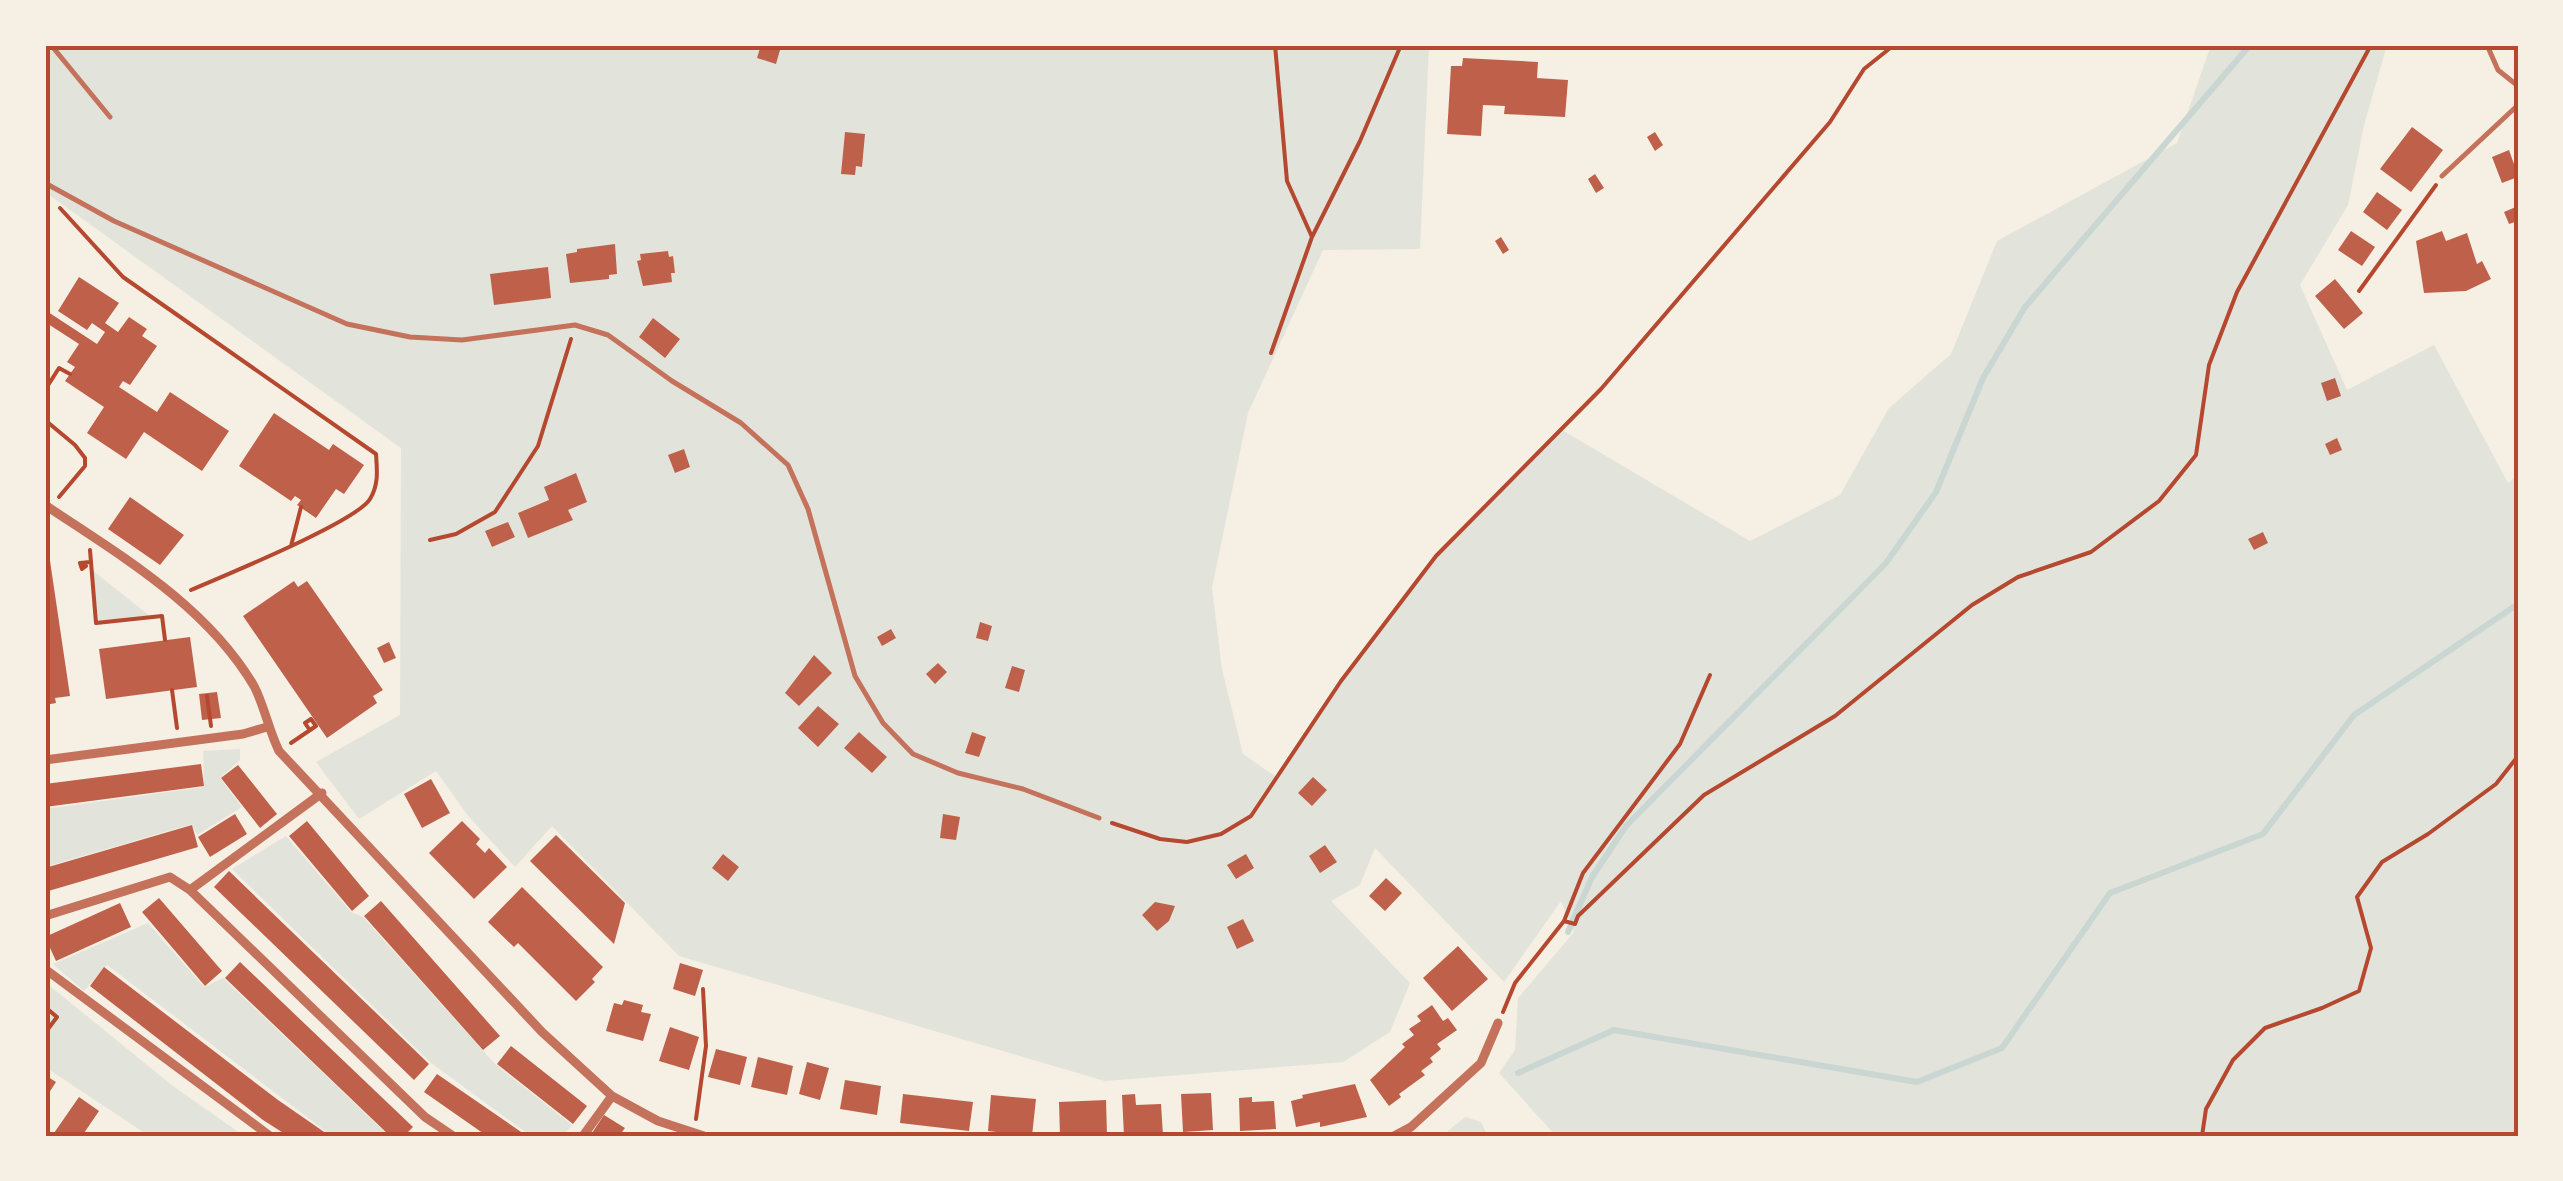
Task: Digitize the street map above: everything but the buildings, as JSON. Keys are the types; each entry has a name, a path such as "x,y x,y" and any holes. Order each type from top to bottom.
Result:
{"street":[{"path":"45,506 178,596 255,688 279,751 542,1032 612,1096 658,1121 699,1135"},
{"path":"45,760 267,727"},
{"path":"190,890 322,794"},
{"path":"45,916 170,877 190,890 425,1117 452,1136"},
{"path":"45,969 270,1136"},
{"path":"1394,1136 1411,1127 1481,1062 1498,1023"},
{"path":"583,1136 612,1096"}],"lane":[{"path":"51,45 110,118"},
{"path":"2488,45 2498,70 2518,86"},
{"path":"2442,176 2518,105"},
{"path":"45,183 114,221 348,324 410,337 462,340 575,325 608,334 741,424 788,465 808,509 855,676 883,723 913,754 958,774 1023,789 1100,818"}],"path":[{"path":"1275,45 1287,181 1312,237"},
{"path":"1271,352 1312,237 1360,142 1402,45"},
{"path":"1100,818 1174,842 1221,834 1251,816 1341,681 1436,556 1601,390 1830,122 1864,68 1894,45"},
{"path":"1566,922 1575,924 1578,916 1622,871 1704,795 1835,716 1972,604 2018,577 2091,552 2158,501 2196,455 2209,365 2236,292 2370,45"},
{"path":"2360,291 2442,176"},
{"path":"52,199 123,277 376,454 378,479 369,502 291,546 178,596"},
{"path":"430,540 456,534 495,512 538,446 575,325"},
{"path":"45,390 59,368 70,374"},
{"path":"45,420 85,458 85,466 64,491"},
{"path":"291,546 301,508"},
{"path":"89,535 86,563 96,623 162,616 165,640"},
{"path":"1498,1023 1515,983 1566,922 1583,873 1680,744 1710,676"},
{"path":"172,690 176,723"},
{"path":"205,699 208,700 209,701 208,703 201,699 207,696 208,708 212,738"},
{"path":"279,751 316,726 311,719 305,723 309,729 317,724"},
{"path":"2202,1136 2206,1109 2232,1060 2266,1028 2359,991 2370,948 2357,897 2382,862 2496,784 2518,756"},
{"path":"699,1135 706,1046 703,989"},
{"path":"45,1007 57,1018 45,1033"}],"shaded area":[{"path":"45,45 1429,45 1420,249 1323,250 1248,413 1212,588 1222,669 1243,754 1278,778 1341,681 1436,556 1562,430 1750,541 1840,495 1889,408 1951,354 1997,241 2177,143 2211,45 2387,45 2364,125 2348,205 2300,285 2347,390 2434,345 2508,483 2518,475 2518,1136 1556,1136 1499,1073 1515,1050 1518,998 1574,932 1561,901 1504,982 1375,848 1360,885 1331,901 1410,983 1390,1032 1343,1062 1105,1081 679,956 552,826 515,867 469,817 436,771 359,819 316,762 400,715 401,448 45,192"},
{"path":"91,569 151,617 96,623"},
{"path":"240,749 240,760 220,778 242,807 197,835 192,824 45,867 45,809 204,787 203,751"},
{"path":"286,836 351,912 363,917 496,1065 572,1125 563,1136 531,1136 431,1063 232,869"},
{"path":"148,923 204,987 223,978 389,1136 332,1136 107,965 84,991 53,964"},
{"path":"45,982 173,1086 244,1136 149,1136 45,1067"},
{"path":"1465,1117 1481,1122 1488,1136 1442,1136"}],"waterway":[{"path":"1568,932 1592,877 1626,826 1886,563 1936,492 1983,378 2025,307 2250,45"},
{"path":"1518,1073 1614,1030 1917,1082 2002,1048 2110,893 2263,834 2354,715 2518,604"}]}
